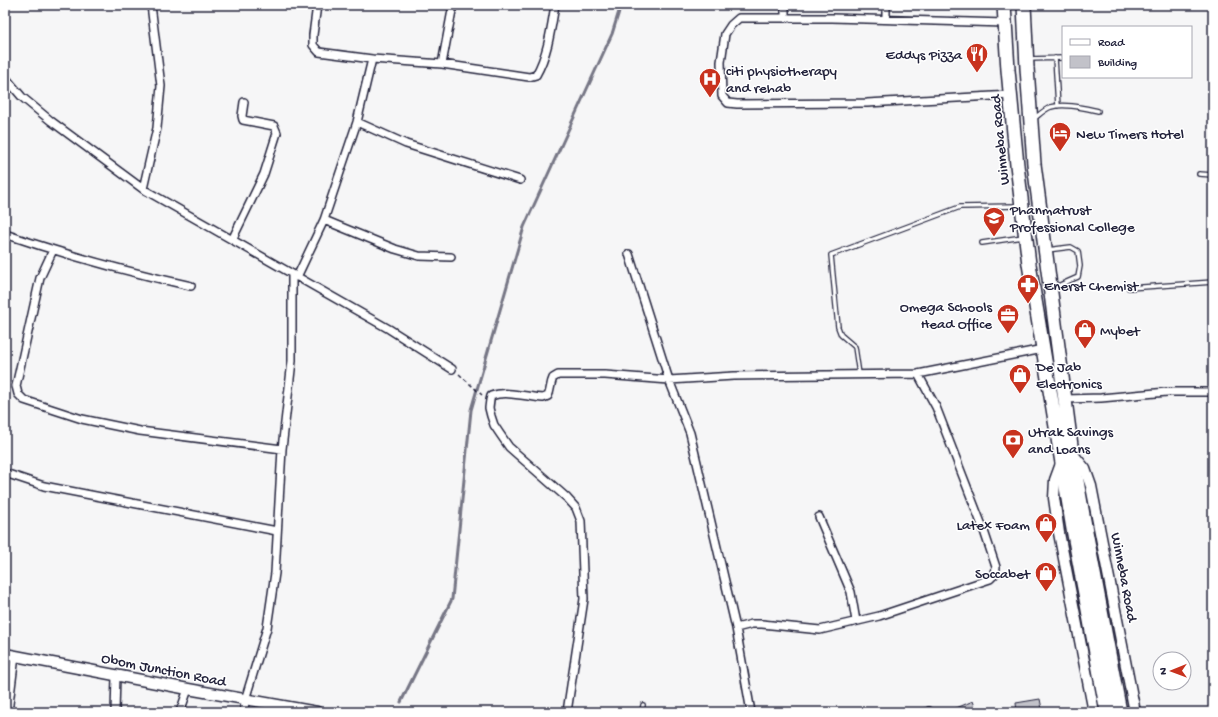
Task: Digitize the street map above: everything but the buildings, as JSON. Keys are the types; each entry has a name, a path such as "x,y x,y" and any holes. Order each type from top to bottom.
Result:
{"highway":[{"name":"Winneba Road","path":"1004,5 1011,95 1029,264 1043,349 1067,457 1107,712"},
{"name":"Winneba Road","path":"1024,5 1026,59 1034,164 1052,288 1065,399 1067,457"},
{"name":"Winneba Road","path":"1079,528 1120,712"}],"main road":[{"name":"Winneba Road","path":"1094,712 1059,533 1054,498 1055,480 1067,457 1085,469 1091,486 1135,712"},
{"name":"Obom Junction Road","path":"10,655 245,700 317,712"}],"street":[{"path":"143,189 157,128 161,86 151,5"},
{"path":"317,5 313,45 318,52 372,59 442,64 529,76 536,75 539,70 548,44 555,5"},
{"path":"442,64 453,5"},
{"path":"785,5 785,18"},
{"path":"886,5 886,19"},
{"path":"1006,23 886,19 739,18 730,25 725,34 721,62 722,96 728,103 737,104 866,103 1011,95"},
{"path":"244,712 245,700 267,628 275,573 282,449 292,361 295,276 324,220 357,122 372,59"},
{"path":"5,77 22,97 51,121 143,189 389,329 452,369"},
{"path":"232,240 264,174 276,133 274,126 243,120 242,116 244,102"},
{"path":"357,122 406,144 520,180"},
{"path":"324,220 395,249 419,256 451,257"},
{"path":"5,234 52,250 146,276 191,286"},
{"path":"52,250 40,278 16,386 18,394 24,400 82,419 140,431 282,449"},
{"path":"629,254 669,380 690,433 736,628 751,712"},
{"path":"567,712 584,600 581,521 576,508 510,447 494,425 489,408 491,396 496,394 543,398 548,396 553,378 558,375 605,375 669,380 734,376 918,374 1043,349"},
{"path":"736,628 752,624 820,630 880,616 990,579 994,574 996,567 983,528 936,407 918,374"},
{"path":"1065,399 1101,398 1167,392 1213,392"},
{"path":"5,473 44,486 277,531"},
{"path":"819,517 851,592 856,621"},
{"path":"8,712 10,655"},
{"path":"115,712 116,676"},
{"path":"180,712 188,689"}],"lane":[{"path":"1055,58 1058,106"},
{"path":"1026,59 1062,58"},
{"path":"1031,120 1051,107 1058,106 1076,106 1098,111"},
{"path":"1199,174 1213,175"},
{"path":"859,374 855,348 841,335 838,327 831,255 960,207 1022,206"},
{"path":"982,244 1026,237"},
{"path":"1046,250 1071,247 1078,251 1080,266 1078,277 1052,288"},
{"path":"1129,288 1213,282"},
{"path":"642,712 643,705"}],"path":[{"path":"452,369 490,402"}],"waterway":[{"path":"401,702 452,599 471,410 524,227 612,34 621,5"}],"place":[{"name":"Eddys Pizza","path":"977,74"},
{"name":"citi physiotherapy and rehab","path":"710,98"},
{"name":"New Timers Hotel","path":"1060,152"},
{"name":"Phanmatrust Professional College","path":"994,238"},
{"name":"Enerst Chemist","path":"1028,304"},
{"name":"Omega Schools Head Office","path":"1008,334"},
{"name":"Mybet","path":"1085,350"},
{"name":"De Jab Electronics","path":"1020,394"},
{"name":"Utrak Savings and Loans","path":"1013,460"},
{"name":"Latex Foam","path":"1046,544"},
{"name":"Soccabet","path":"1046,592"}]}
